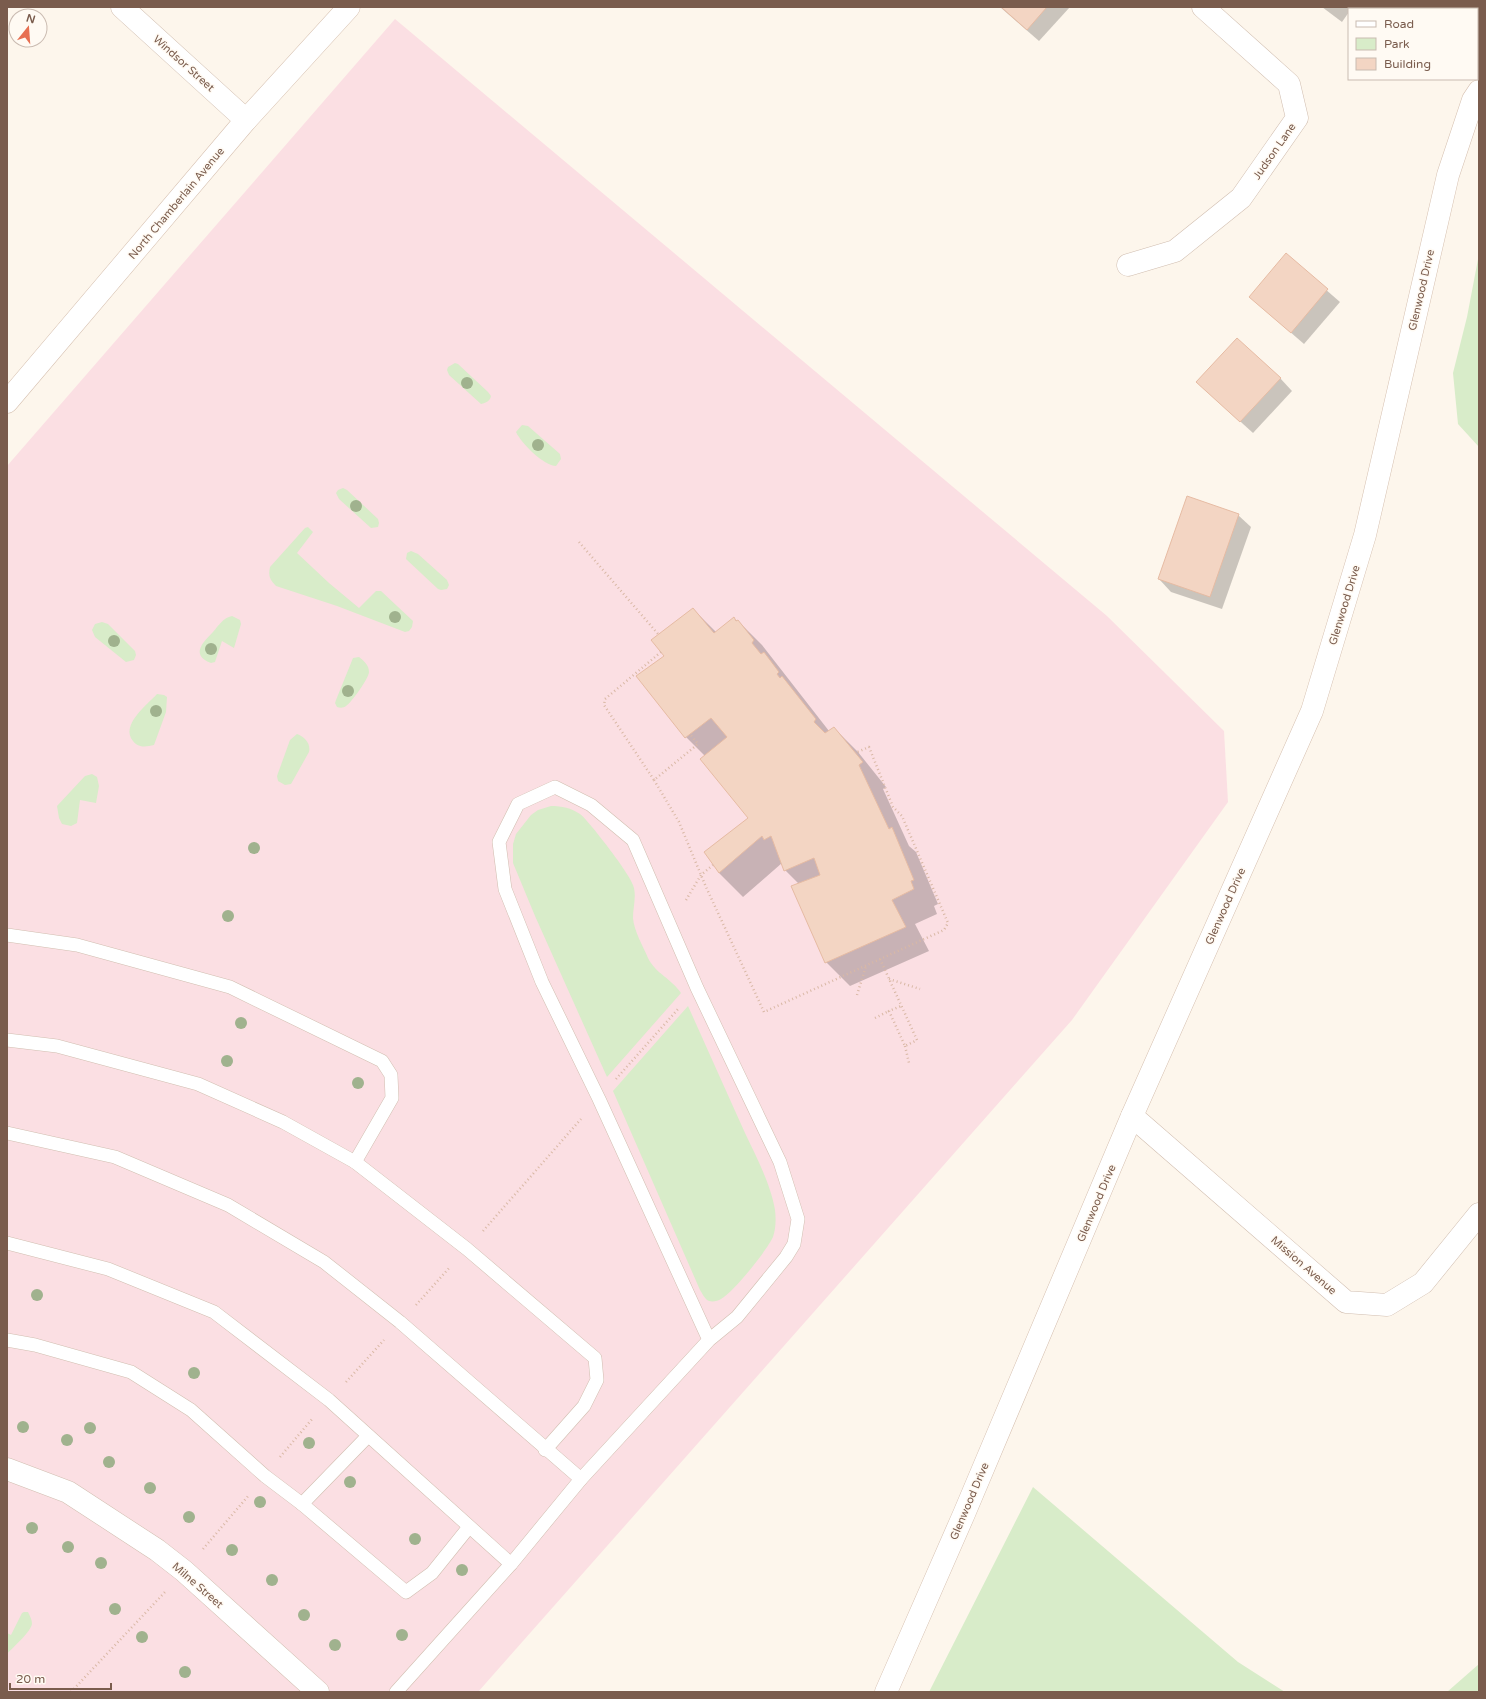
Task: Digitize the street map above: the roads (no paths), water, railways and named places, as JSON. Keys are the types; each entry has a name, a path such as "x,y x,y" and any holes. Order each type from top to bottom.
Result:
{"street":[{"name":"Windsor Street","path":"122,7 246,120"},
{"name":"North Chamberlain Avenue","path":"7,402 246,120 349,7"},
{"name":"Judson Lane","path":"1128,265 1175,251 1240,198 1297,118 1289,84 1203,7"},
{"name":"Glenwood Drive","path":"886,1692 967,1507 1132,1116 1312,710 1366,535 1448,175 1473,100 1479,91"},
{"name":"Mission Avenue","path":"1132,1116 1346,1302 1387,1305 1423,1283 1479,1214"},
{"name":"Milne Street","path":"7,1470 68,1492 157,1550 184,1572 318,1692"}],"lane":[{"path":"396,1692 511,1564 581,1479 710,1340 737,1317 786,1257 794,1244 798,1219 780,1162 697,988 633,840 591,805 554,787 518,804 500,842 505,889 542,982 599,1099 710,1340"},
{"path":"7,934 77,945 230,987 382,1061 391,1074 392,1098 355,1162"},
{"path":"7,1040 57,1046 198,1084 283,1122 355,1162 467,1249 595,1358 597,1380 584,1406 545,1450"},
{"path":"7,1134 116,1157 228,1205 324,1262 400,1322 545,1450 581,1479"},
{"path":"7,1243 108,1269 214,1312 329,1400 511,1564"},
{"path":"7,1340 36,1345 131,1372 191,1410 265,1476 302,1504 406,1592 432,1573 469,1526"},
{"path":"302,1504 368,1436"}]}
